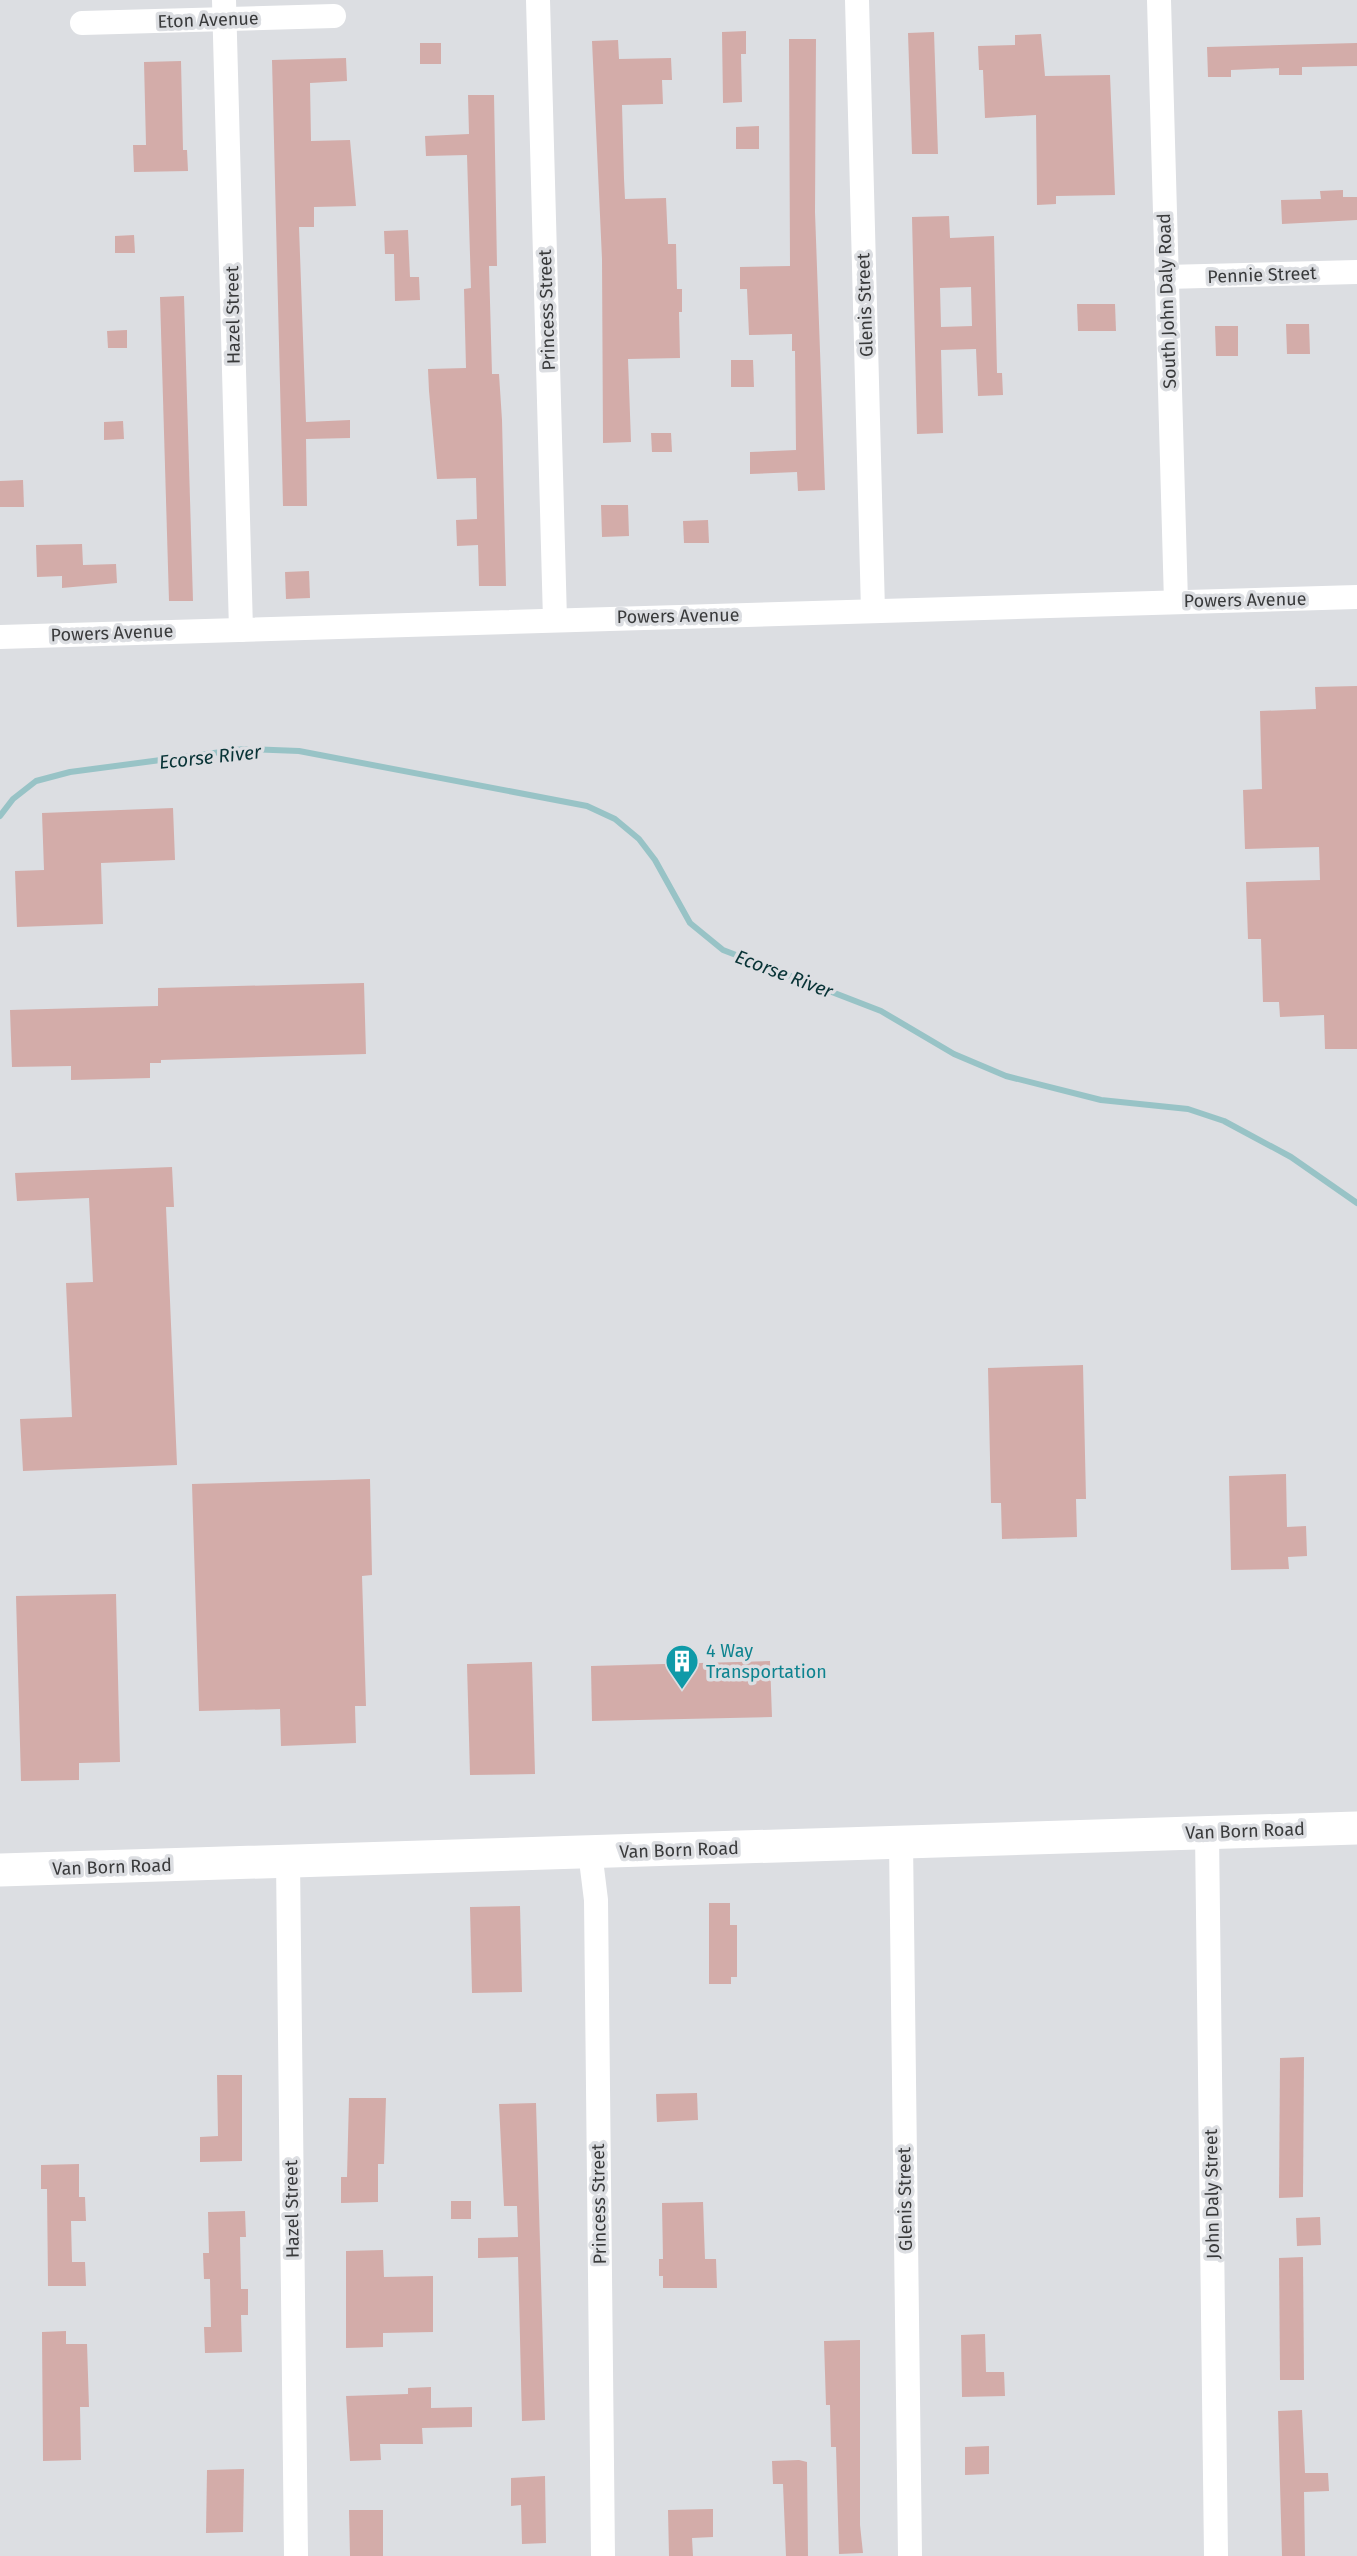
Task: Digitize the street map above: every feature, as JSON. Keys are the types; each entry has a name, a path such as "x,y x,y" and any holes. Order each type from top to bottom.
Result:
{"main road":[{"name":"Van Born Road","path":"0,1870 1357,1828"}],"street":[{"name":"Princess Street","path":"538,0 555,620"},
{"name":"Glenis Street","path":"857,0 873,611"},
{"name":"South John Daly Road","path":"1159,0 1175,602"},
{"name":"Eton Avenue","path":"82,23 224,10 334,16"},
{"name":"Hazel Street","path":"224,10 241,630"},
{"name":"Pennie Street","path":"1167,277 1357,272"},
{"name":"Powers Avenue","path":"0,637 1357,597"},
{"name":"John Daly Street","path":"1207,1833 1216,2556"},
{"name":"Glenis Street","path":"901,1842 910,2556"},
{"name":"Princess Street","path":"590,1852 596,1900 603,2556"},
{"name":"Hazel Street","path":"288,1861 296,2556"}],"building":[{"path":"746,31 746,54 741,54 742,102 723,103 722,32"},
{"path":"934,32 938,154 912,154 908,33"},
{"path":"1041,34 1045,76 1110,75 1115,195 1056,196 1056,204 1037,205 1036,115 985,118 983,70 979,70 978,46 1015,45 1015,35"},
{"path":"789,39 816,39 815,212 825,490 798,491 797,472 750,474 750,452 796,450 795,351 792,351 792,334 749,335 747,289 740,289 740,267 790,266"},
{"path":"618,40 619,59 671,58 672,80 662,80 663,104 622,105 624,179 625,199 666,198 668,244 676,244 677,289 682,289 682,312 679,312 680,358 628,359 631,442 603,443 602,259 592,41"},
{"path":"420,43 441,43 441,64 420,64"},
{"path":"1357,43 1357,66 1302,67 1302,75 1279,75 1279,68 1231,70 1231,77 1208,77 1207,47"},
{"path":"346,58 347,81 310,83 311,141 350,140 356,206 314,207 314,227 299,227 306,422 350,420 350,438 306,439 307,506 283,506 272,60"},
{"path":"181,61 183,150 187,150 188,171 134,172 133,145 146,145 144,62"},
{"path":"468,95 494,95 497,266 489,266 492,374 499,374 502,420 506,586 479,586 478,545 457,546 456,520 477,519 476,478 437,479 429,391 428,369 466,368 464,289 471,288 467,155 426,156 425,136 469,134"},
{"path":"759,126 759,149 736,149 736,127"},
{"path":"1343,190 1343,197 1357,197 1357,220 1282,224 1281,200 1321,199 1320,191"},
{"path":"949,216 950,238 994,236 997,373 1002,373 1003,395 978,396 976,349 941,350 943,433 917,434 912,217","holes":["971,287 972,326 941,327 940,288"]},
{"path":"408,230 410,277 419,277 420,300 395,301 394,254 385,254 384,231"},
{"path":"134,235 135,253 115,253 115,236"},
{"path":"184,296 193,601 169,601 160,297"},
{"path":"1077,304 1115,304 1116,331 1078,331"},
{"path":"1286,324 1309,324 1310,354 1287,354"},
{"path":"1215,326 1238,326 1238,356 1216,356"},
{"path":"127,330 127,348 108,348 107,331"},
{"path":"731,360 753,360 754,387 731,387"},
{"path":"123,421 124,439 104,440 104,422"},
{"path":"651,433 671,433 672,452 652,452"},
{"path":"23,480 24,507 0,507 0,481"},
{"path":"601,505 628,505 629,536 602,537"},
{"path":"708,520 709,543 684,543 683,521"},
{"path":"82,544 83,565 116,564 117,583 62,588 62,576 37,577 36,545"},
{"path":"309,571 310,598 286,599 285,572"},
{"path":"1357,686 1357,1049 1325,1049 1324,1015 1280,1017 1279,1002 1263,1002 1261,939 1248,939 1246,882 1320,880 1319,847 1245,849 1243,790 1262,789 1260,711 1316,709 1315,687"},
{"path":"173,808 175,860 101,863 103,924 17,927 15,871 44,870 42,813"},
{"path":"364,983 366,1054 161,1060 161,1063 150,1063 150,1078 71,1080 71,1066 12,1067 10,1010 158,1006 158,988"},
{"path":"172,1167 174,1207 166,1207 177,1465 23,1471 20,1419 72,1417 66,1283 93,1282 89,1198 17,1201 15,1173"},
{"path":"1083,1365 1086,1499 1076,1499 1077,1537 1002,1539 1001,1503 991,1503 988,1368"},
{"path":"1286,1474 1287,1527 1306,1526 1307,1556 1288,1557 1289,1569 1231,1570 1229,1476"},
{"path":"370,1479 372,1575 362,1576 366,1706 355,1706 356,1743 281,1746 280,1709 199,1711 192,1484"},
{"path":"116,1594 120,1762 79,1763 79,1780 21,1781 16,1596"},
{"name":"4 Way Transportation","path":"770,1661 772,1717 592,1721 591,1666"},
{"path":"532,1662 535,1774 470,1775 467,1664"},
{"path":"709,1903 730,1903 730,1925 737,1925 737,1977 731,1977 731,1984 709,1984"},
{"path":"520,1906 522,1992 472,1993 470,1907"},
{"path":"1304,2057 1303,2197 1279,2198 1280,2058"},
{"path":"217,2075 242,2075 242,2161 200,2162 200,2137 218,2136"},
{"path":"697,2093 698,2120 657,2122 656,2094"},
{"path":"349,2098 386,2098 384,2164 378,2164 378,2202 341,2203 341,2177 347,2177"},
{"path":"536,2103 545,2420 522,2421 518,2257 478,2258 478,2238 518,2237 517,2206 504,2206 499,2104"},
{"path":"79,2164 79,2197 85,2197 86,2221 71,2221 72,2262 85,2262 86,2286 48,2286 47,2189 41,2189 41,2165"},
{"path":"451,2201 471,2201 471,2219 451,2219"},
{"path":"703,2202 705,2259 716,2259 717,2288 663,2288 663,2276 659,2276 659,2259 663,2259 662,2203"},
{"path":"245,2211 246,2237 240,2237 241,2289 248,2289 248,2315 241,2315 242,2352 205,2353 204,2327 211,2327 210,2279 204,2279 203,2253 209,2253 208,2212"},
{"path":"1320,2217 1321,2245 1297,2246 1296,2218"},
{"path":"383,2250 384,2277 433,2276 433,2332 383,2333 383,2347 346,2348 346,2251"},
{"path":"1303,2257 1304,2380 1280,2380 1279,2258"},
{"path":"66,2331 66,2344 87,2344 89,2407 80,2407 81,2460 43,2461 42,2332"},
{"path":"985,2334 986,2372 1004,2372 1005,2396 962,2397 961,2335"},
{"path":"860,2340 860,2525 863,2553 839,2554 836,2447 831,2447 830,2405 826,2405 824,2341"},
{"path":"431,2387 431,2408 472,2407 472,2427 422,2428 423,2444 380,2444 381,2460 350,2461 346,2396 408,2394 408,2388"},
{"path":"1302,2410 1305,2473 1328,2473 1329,2491 1304,2492 1305,2556 1282,2556 1278,2411"},
{"path":"989,2446 989,2474 965,2475 965,2447"},
{"path":"772,2461 807,2462 808,2556 786,2556 783,2484 773,2484"},
{"path":"244,2469 243,2532 206,2533 207,2470"},
{"path":"545,2476 546,2543 522,2544 521,2505 511,2506 511,2478"},
{"path":"713,2509 713,2537 692,2538 693,2556 669,2556 668,2510"},
{"path":"349,2510 383,2510 383,2556 350,2556"}],"waterway":[{"name":"Ecorse River","path":"0,816 13,799 36,781 70,772 244,749 299,751 587,806 615,819 639,839 655,860 690,923 723,950 881,1011 954,1054 1006,1076 1101,1100 1188,1109 1224,1121 1291,1157 1357,1203"}],"place":[{"name":"4 Way Transportation","path":"682,1691"}]}
